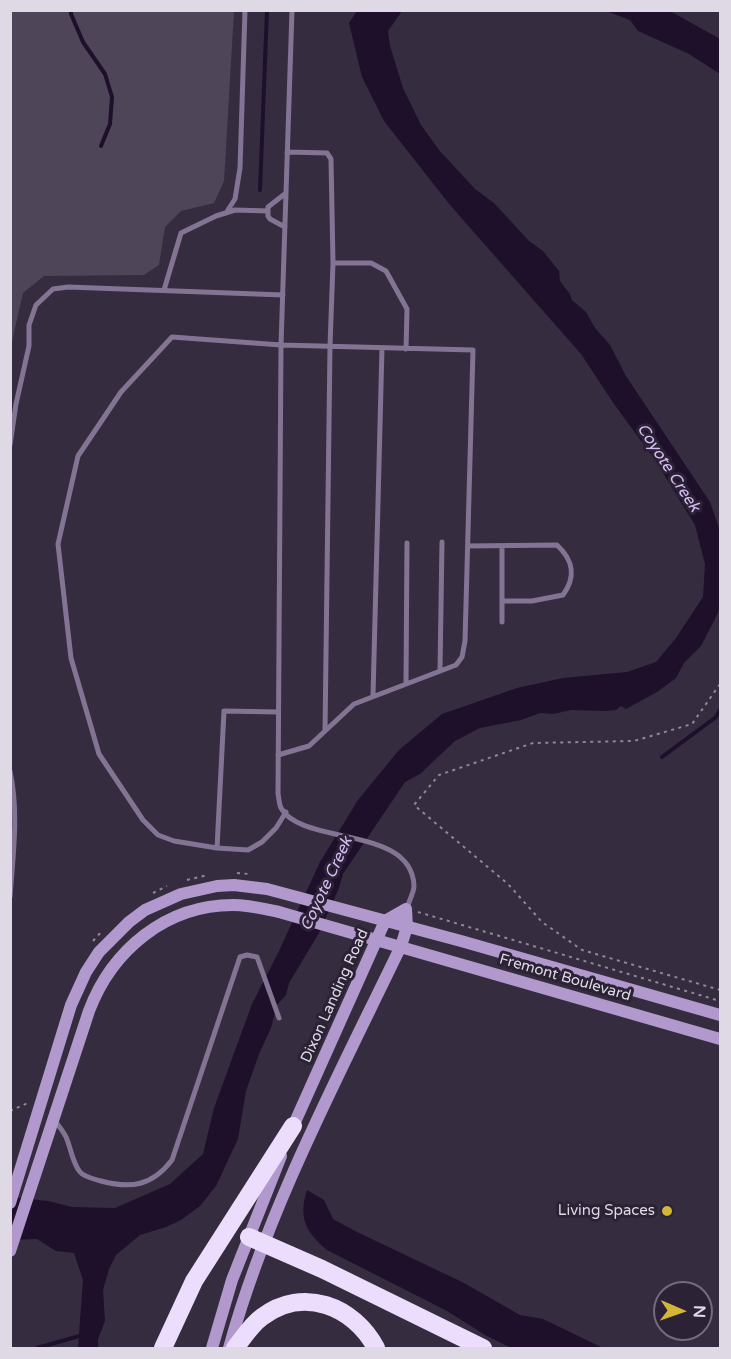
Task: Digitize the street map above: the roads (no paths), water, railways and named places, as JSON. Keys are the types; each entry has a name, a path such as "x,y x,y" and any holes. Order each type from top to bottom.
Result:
{"highway":[{"path":"163,1348 194,1281 293,1126"},
{"path":"257,1240 483,1348"},
{"path":"235,1348 263,1316 275,1309 300,1302 327,1304 351,1316 369,1336 376,1348"}],"main road":[{"name":"Fremont Boulevard","path":"10,1203 79,985 99,952 145,910 162,901 199,889 234,885 267,889 720,1015"},
{"name":"Fremont Boulevard","path":"10,1251 96,994 114,964 142,937 170,920 203,909 226,906 279,912 720,1039"},
{"name":"Dixon Landing Road","path":"212,1348 232,1280 257,1240 292,1176 401,946 407,927 406,909 385,921 293,1126 257,1240 229,1348"},
{"path":"79,985 96,994"}],"lane":[{"path":"226,213 236,199 240,168 245,10"},
{"path":"292,10 281,345 278,794 281,808 293,820 313,828 378,845 399,854 410,869 414,887 406,909"},
{"path":"287,152 327,153 331,159 333,263 325,730"},
{"path":"285,226 270,219 268,207 286,193"},
{"path":"164,290 181,233 235,210 268,211"},
{"path":"333,263 371,263 386,271 407,309 406,349"},
{"path":"10,445 16,404 29,346 29,325 36,304 53,289 68,287 283,295"},
{"path":"278,755 309,746 354,704 456,665 462,657 465,641 473,350 281,345 172,337 121,392 78,456 58,544 71,658 99,753 143,820 158,835 174,841 248,850 262,842 276,828 286,812"},
{"path":"374,696 382,348"},
{"path":"440,670 442,542"},
{"path":"406,683 408,543"},
{"path":"468,546 558,545 567,554 573,570 570,585 562,596 532,601 502,601"},
{"path":"502,546 502,622"},
{"path":"217,848 224,711 278,712"},
{"path":"10,771 14,787 15,818 10,897"},
{"path":"53,1119 66,1137 79,1171 84,1175 118,1185 133,1186 157,1176 172,1160 177,1150 240,957 247,955 257,957 279,1018"}],"water":[{"name":"Coyote Creek","path":"357,11 402,11 388,31 390,46 403,88 421,125 439,150 475,189 494,203 529,241 543,251 559,271 560,281 572,300 586,312 595,328 610,345 626,376 710,502 720,531 718,613 701,646 684,663 676,678 657,692 626,709 621,706 616,710 605,711 571,710 553,714 540,713 521,720 480,728 455,741 420,774 405,782 343,874 319,933 289,983 286,995 277,1005 271,1028 246,1091 238,1139 216,1186 200,1206 181,1220 140,1235 116,1255 103,1290 105,1321 98,1339 98,1348 78,1348 83,1280 74,1253 56,1251 37,1239 11,1240 10,1197 48,1201 72,1207 115,1208 170,1184 203,1154 214,1108 252,1004 320,862 358,800 399,750 442,714 517,688 563,678 627,672 656,662 676,638 703,597 705,564 695,525 655,460 581,354 450,205 384,121 362,77 349,23"},
{"path":"606,11 670,11 720,39 720,74 689,54 638,31 630,20"},
{"path":"307,1190 324,1200 333,1219 357,1232 464,1283 520,1315 543,1319 603,1348 511,1348 485,1335 447,1311 327,1250 314,1237 306,1224 303,1209"}],"waterway":[{"path":"71,10 83,42 105,74 112,97 110,124 101,146"},
{"path":"260,190 267,10"},
{"path":"662,757 716,717 720,710"},
{"path":"37,1348 83,1335"}],"place":[{"name":"Living Spaces","path":"667,1211"}]}
